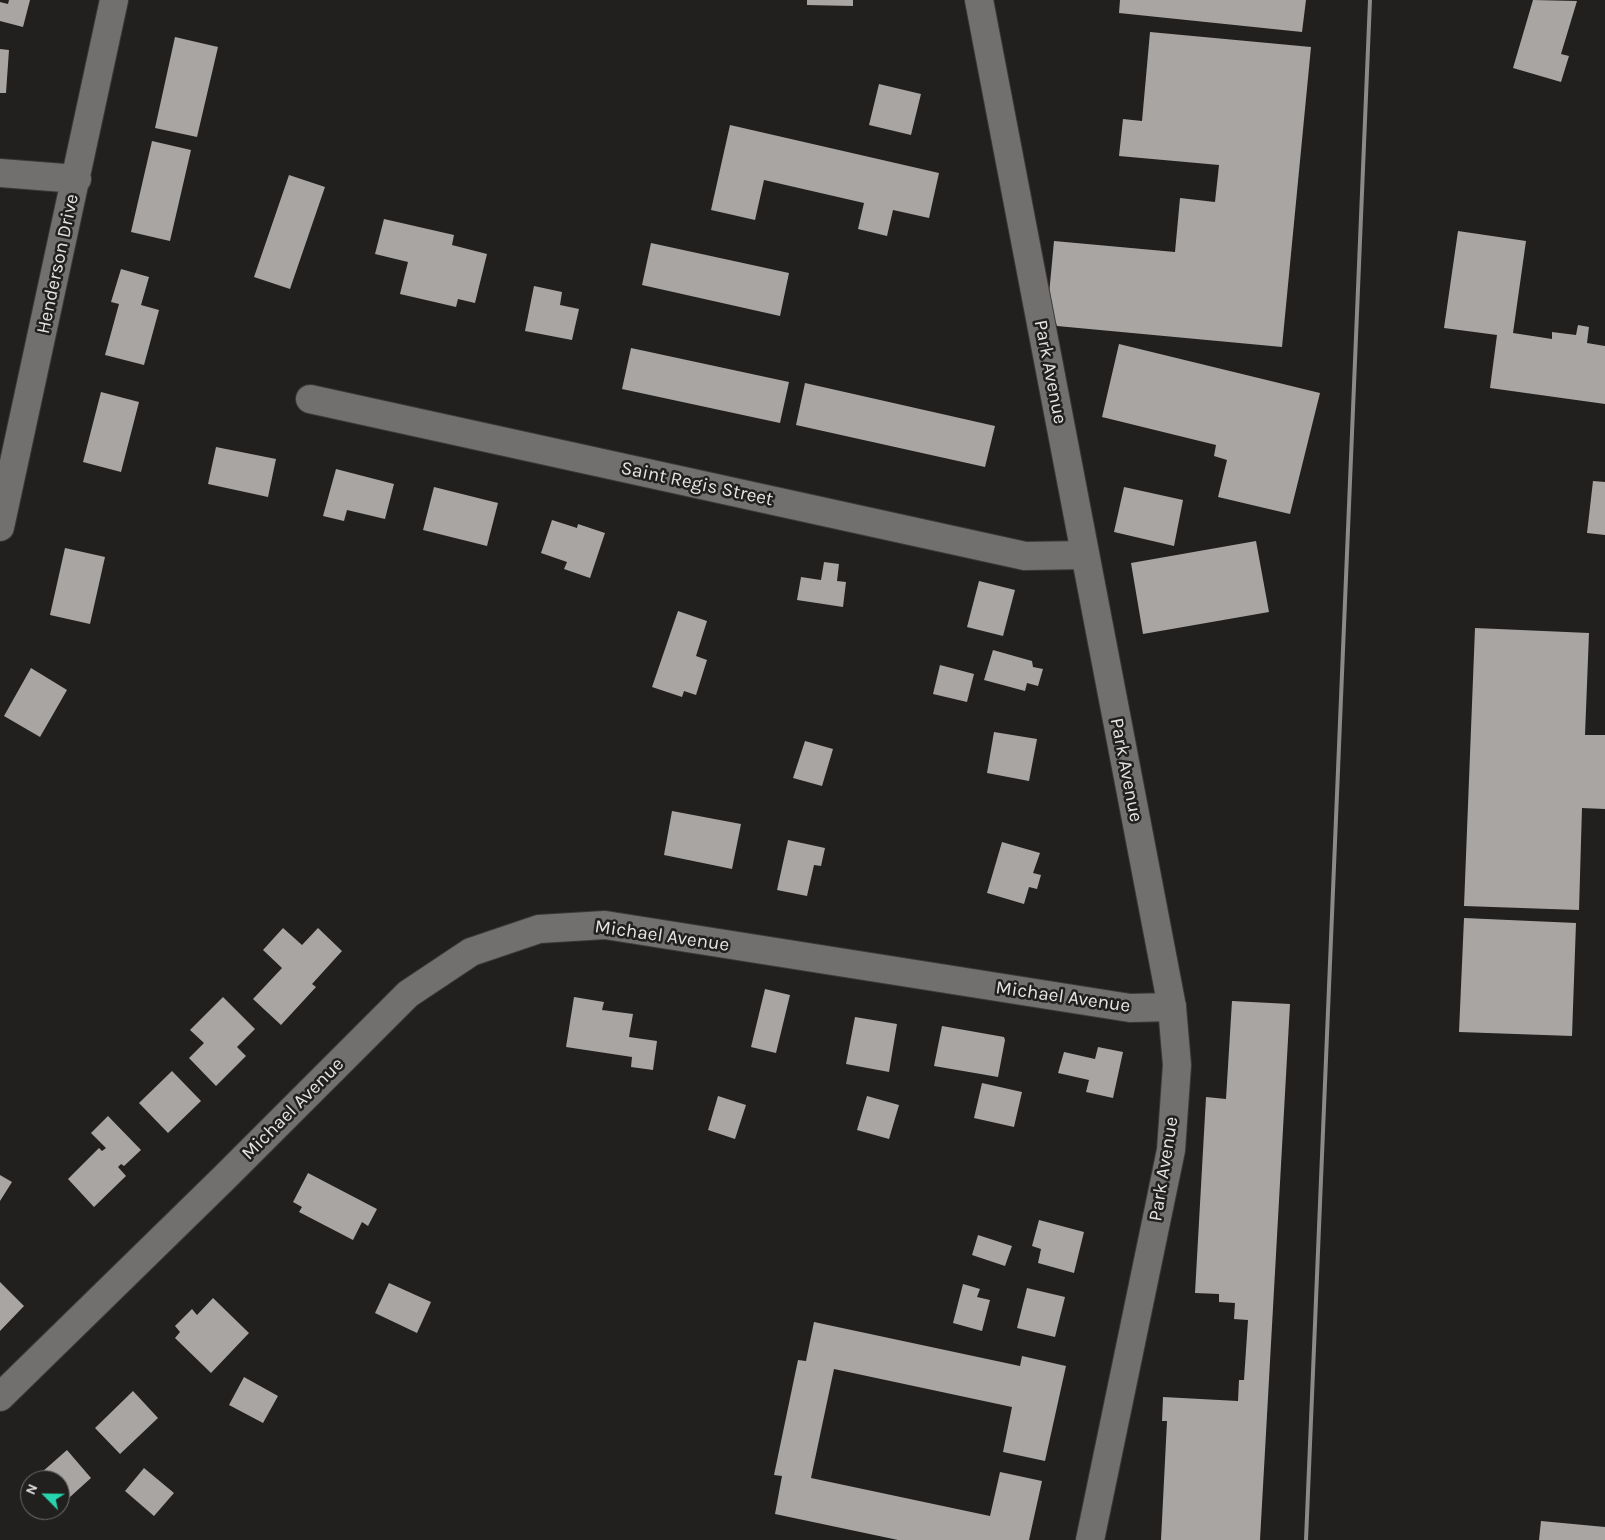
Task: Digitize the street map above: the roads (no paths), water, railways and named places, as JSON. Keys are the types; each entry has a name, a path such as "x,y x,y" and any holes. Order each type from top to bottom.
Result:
{"street":[{"name":"Henderson Drive","path":"0,528 77,179 114,0"},
{"name":"Park Avenue","path":"979,0 1172,1007 1177,1065 1171,1150 1090,1540"},
{"path":"0,172 77,179"},
{"name":"Saint Regis Street","path":"310,399 1025,556 1085,556"},
{"name":"Michael Avenue","path":"0,1396 224,1178 408,994 471,952 539,929 605,925 1130,1008 1172,1007"}],"railway":[{"path":"1306,1540 1370,0"}]}
